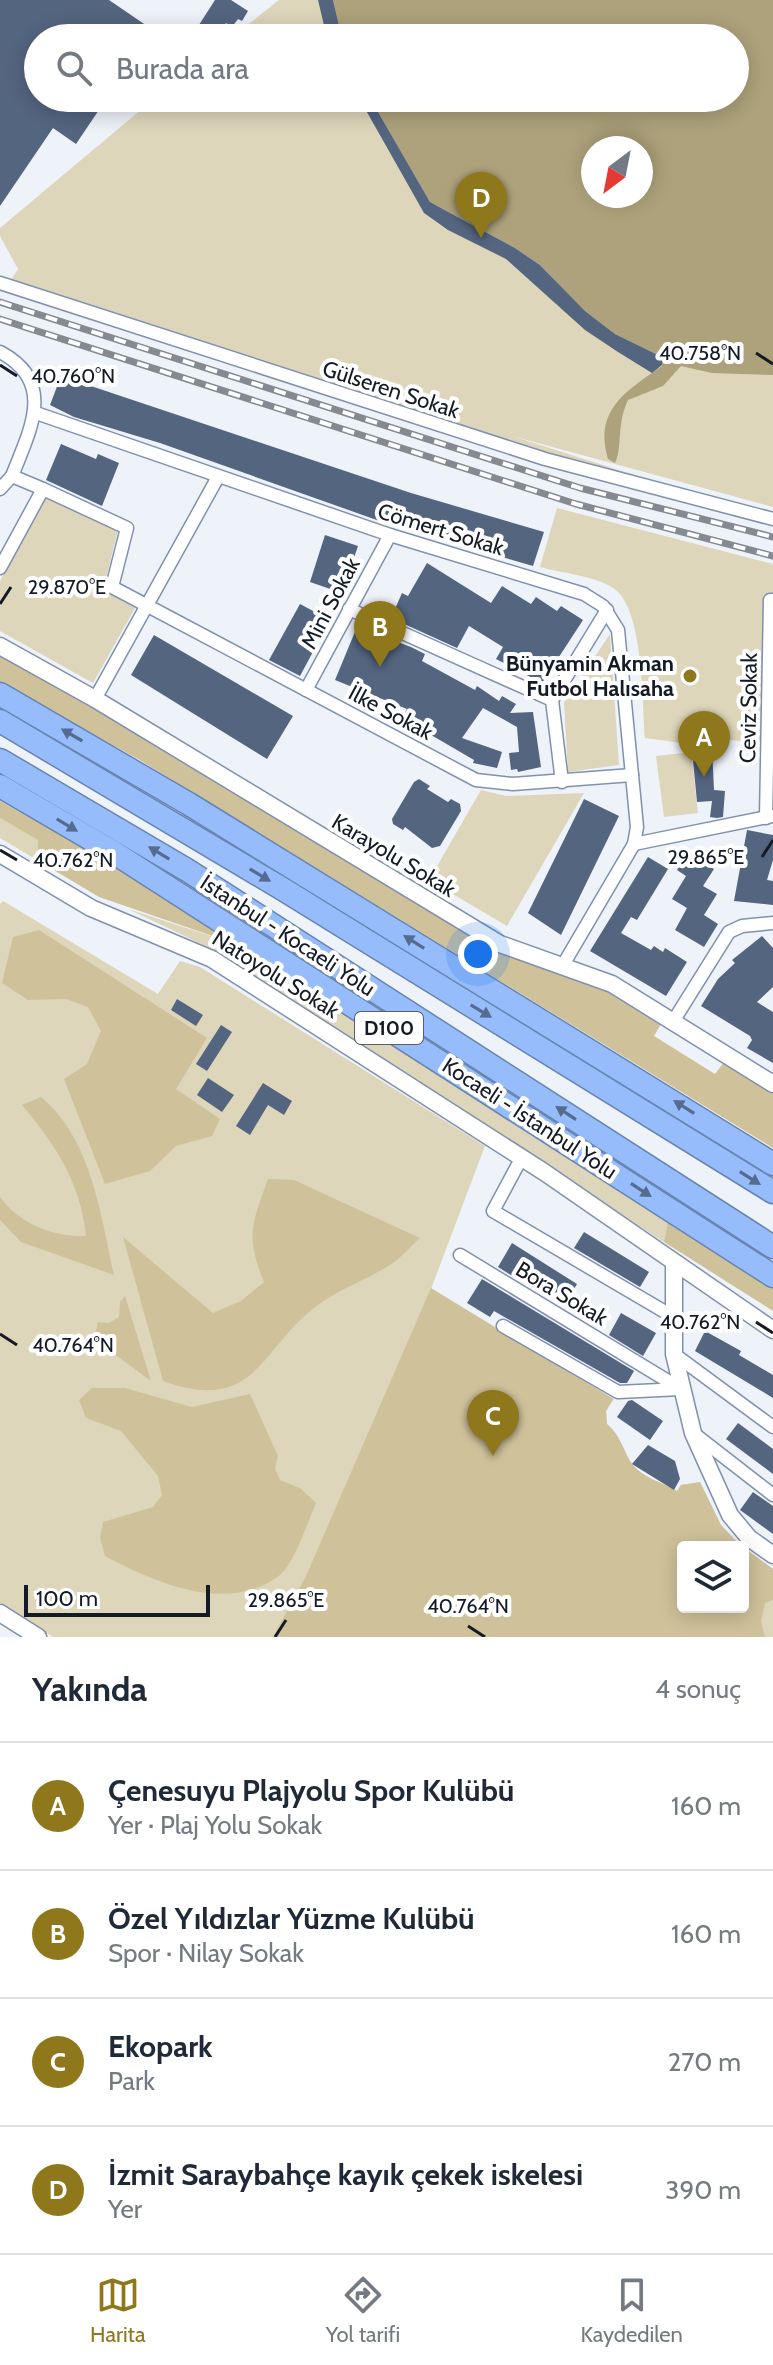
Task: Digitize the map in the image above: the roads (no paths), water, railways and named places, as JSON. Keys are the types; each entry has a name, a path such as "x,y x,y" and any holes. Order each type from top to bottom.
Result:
{"highway":[{"path":"0,694 189,804 773,1164"},
{"path":"0,721 281,888 773,1192"},
{"name":"İstanbul - Kocaeli Yolu","path":"0,760 187,870 773,1247"},
{"name":"Kocaeli - İstanbul Yolu","path":"0,786 113,852 773,1276"}],"main road":[{"name":"Karayolu Sokak","path":"0,646 95,699 500,944 612,984 773,1084"},
{"name":"Natoyolu Sokak","path":"0,854 91,908 204,954 522,1157 773,1330"},
{"path":"674,1264 674,1354 693,1433 730,1515 749,1538 773,1555"},
{"path":"0,1613 38,1637"}],"street":[{"name":"Gülseren Sokak","path":"0,283 545,459 773,519"},
{"path":"0,352 26,372 36,413 12,476 0,489"},
{"name":"Cömert Sokak","path":"36,413 390,535 584,594 607,610"},
{"path":"0,568 43,489 12,476"},
{"path":"95,699 149,607 218,477"},
{"name":"İlke Sokak","path":"43,489 127,528 112,587 476,780 498,785 632,775"},
{"name":"Mini Sokak","path":"306,690 390,535"},
{"name":"Ceviz Sokak","path":"769,817 772,600"},
{"path":"349,609 552,700"},
{"path":"562,782 552,700 607,610 618,630 637,827 634,844 563,965"},
{"path":"634,844 769,817"},
{"path":"674,1020 729,932 742,926 773,923"},
{"name":"Bora Sokak","path":"522,1157 493,1211 672,1316"},
{"name":"Bora Sokak","path":"460,1255 681,1389"},
{"path":"503,1326 618,1392 681,1389"},
{"path":"674,1354 773,1427"},
{"path":"693,1433 773,1495"}],"railway":[{"path":"0,302 580,488 773,537"},
{"path":"0,319 576,504 773,556"}],"place":[{"name":"İzmit Saraybahçe kayık çekek iskelesi","path":"481,238"},
{"name":"Özel Yıldızlar Yüzme Kulübü","path":"380,667"},
{"name":"Bünyamin Akman Futbol Halısaha","path":"690,676"},
{"name":"Çenesuyu Plajyolu Spor Kulübü","path":"704,777"},
{"name":"Ekopark","path":"493,1456"}]}
